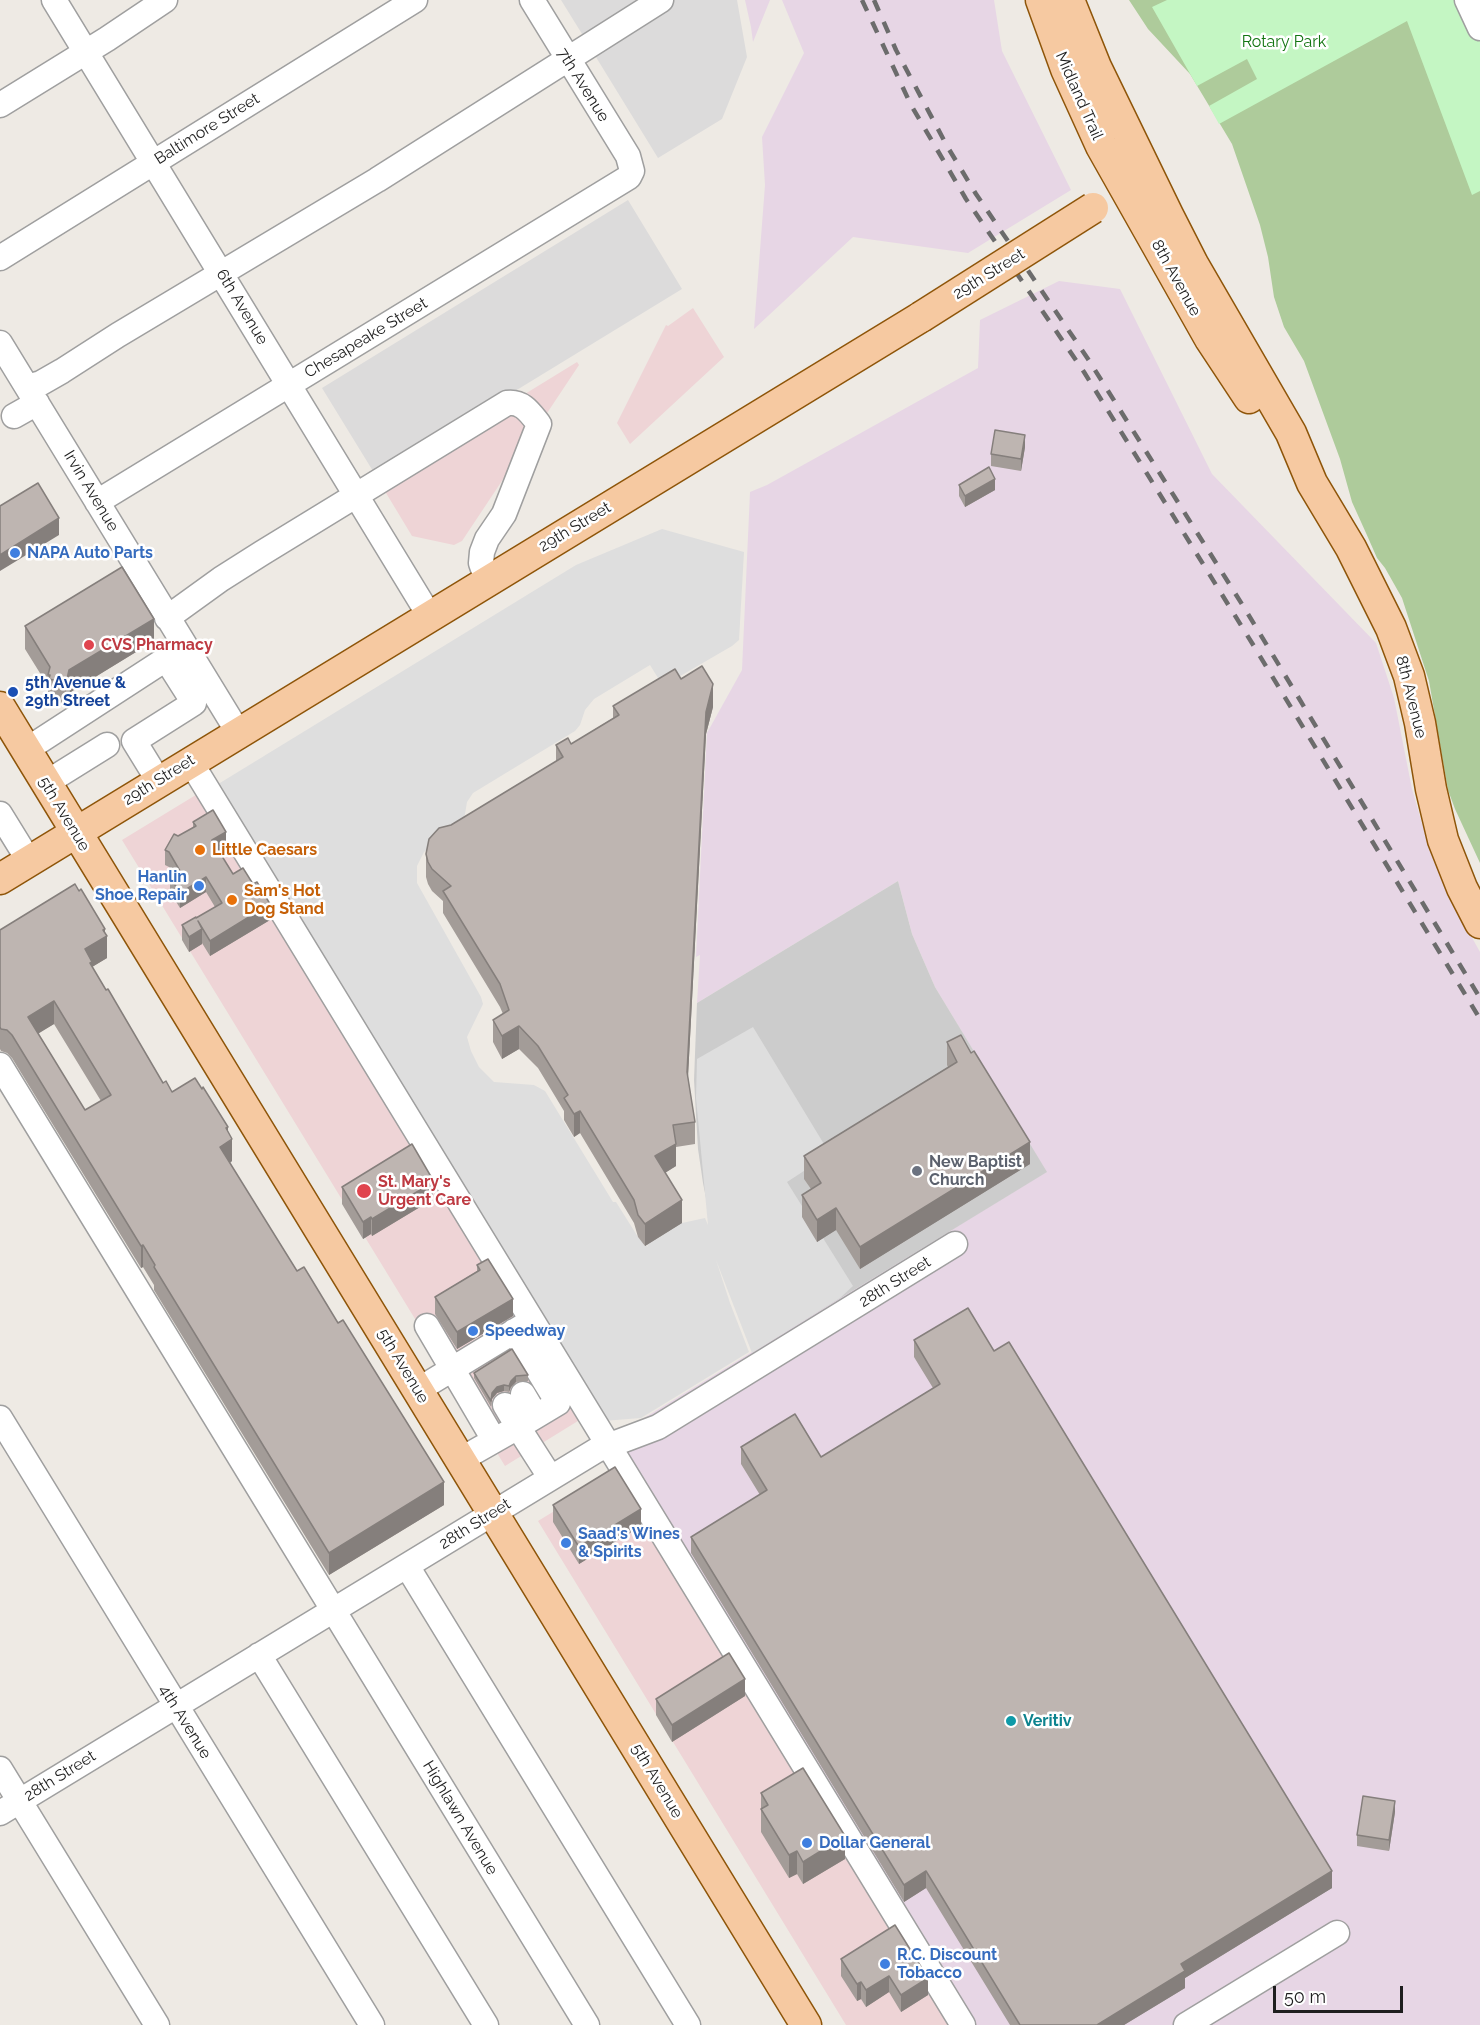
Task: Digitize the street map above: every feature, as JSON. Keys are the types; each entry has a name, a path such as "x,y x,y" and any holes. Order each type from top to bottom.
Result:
{"main road":[{"name":"Midland Trail","path":"1041,0 1082,107 1137,182"},
{"name":"Midland Trail","path":"1069,0 1137,182"},
{"name":"29th Street","path":"0,879 158,780 921,317 1137,182"},
{"name":"8th Avenue","path":"1137,182 1193,264 1291,433 1312,483 1351,548 1391,628 1406,666 1420,723 1431,789 1443,840 1462,888 1480,923"},
{"name":"5th Avenue","path":"0,707 806,2025"}],"street":[{"name":"6th Avenue","path":"54,0 429,615"},
{"path":"0,105 165,0"},
{"name":"Baltimore Street","path":"0,258 415,0"},
{"name":"7th Avenue","path":"531,0 628,156 632,171"},
{"path":"14,417 41,383 474,120 661,0"},
{"path":"1467,0 1480,28"},
{"name":"Chesapeake Street","path":"98,502 624,181 632,171"},
{"name":"Irvin Avenue","path":"0,343 167,618 189,674 238,732"},
{"path":"167,618 222,579 356,494 507,403 514,402 521,405 539,424 504,514 487,539 482,552 481,563 487,580"},
{"path":"26,750 166,659 189,674 194,703 134,741 158,780"},
{"path":"46,783 107,745"},
{"path":"190,761 523,1326 564,1392 609,1445 963,2025"},
{"path":"0,814 29,861"},
{"name":"Highlawn Avenue","path":"0,1065 587,2025"},
{"name":"28th Street","path":"10,1807 550,1478 597,1450 658,1427 955,1244"},
{"path":"427,1326 494,1440"},
{"path":"418,1390 452,1368 489,1358 523,1326"},
{"path":"460,1460 558,1403 564,1392"},
{"path":"514,1399 527,1421 550,1478"},
{"name":"4th Avenue","path":"0,1418 372,2025"},
{"path":"407,1566 688,2025"},
{"path":"259,1655 486,2025"},
{"path":"0,1769 10,1807 157,2025"},
{"path":"1186,2025 1337,1933"}],"shaded area":[{"path":"561,0 642,0 587,42"},
{"path":"671,0 737,0 747,57 722,119 658,158 591,49"},
{"path":"745,0 770,0 753,42 751,27"},
{"path":"782,0 994,0 1002,51 1071,190 968,253 853,237 754,329 765,185 762,137 804,53"},
{"path":"628,200 682,289 376,476 322,388"},
{"path":"1059,281 1120,289 1212,474 1376,643 1394,698 1412,789 1430,851 1450,898 1480,952 1480,2025 973,2025 613,1437 1046,1172 935,987 912,934 898,881 697,1003 700,955 696,957 707,733 742,670 750,492 767,485 978,368 980,320"},
{"path":"693,308 724,357 630,444 617,423 666,325 668,326"},
{"path":"577,362 579,365 462,541 454,545 412,536 380,483"},
{"path":"662,529 744,552 739,640 663,686 650,665 594,699 585,710 580,725 575,731 473,793 467,802 464,820 424,852 417,866 417,883 481,997 483,1004 467,1037 479,1067 494,1082 534,1085 545,1091 613,1202 616,1202 638,1237 648,1247 647,1244 682,1223 705,1218 708,1225 696,1098 697,1059 753,1027 830,1154 787,1182 807,1214 817,1242 823,1238 853,1286 840,1298 752,1353 716,1260 749,1352 641,1418 603,1421 215,786 576,565"},
{"path":"204,790 586,1416 505,1466 122,840"},
{"path":"898,881 912,934 935,987 1047,1172 754,1351 710,1218 703,1183 698,1149 694,1080 697,1003"},
{"path":"620,1471 959,2025 846,2025 538,1521"}],"green space":[{"path":"1129,0 1447,0 1480,76 1480,863 1448,790 1429,681 1402,598 1377,558 1352,502 1340,459 1304,361 1284,327 1274,297 1260,225 1232,144 1190,74 1148,29"},
{"name":"Rotary Park","path":"1167,0 1480,0 1480,191 1472,195 1407,21 1219,124 1209,106 1257,79 1247,59 1197,86 1152,7"}],"building":[{"path":"995,430 1025,435 1021,459 991,454"},
{"path":"989,467 995,479 965,496 959,485"},
{"name":"NAPA Auto Parts","path":"38,483 59,518 0,555 0,506"},
{"name":"CVS Pharmacy","path":"122,567 154,619 69,670 67,679 63,682 49,679 50,667 25,626"},
{"path":"702,666 713,684 706,712 687,1072 695,1122 673,1125 676,1144 655,1156 682,1200 645,1224 638,1215 634,1200 580,1111 574,1114 564,1098 568,1095 538,1046 519,1026 502,1036 493,1020 509,1010 500,984 443,891 451,886 432,869 426,854 429,839 439,828 451,825 563,757 556,745 568,738 571,744 619,715 613,706 675,669 681,679"},
{"path":"213,810 226,832 212,840 233,874 243,868 253,884 257,882 270,904 210,941 198,921 202,929 189,937 182,925 222,903 206,877 180,893 170,877 180,871 169,852 165,850 174,834 178,836 196,826 193,822"},
{"path":"75,884 79,891 81,889 107,936 85,949 92,962 90,963 106,990 108,989 163,1083 166,1081 172,1092 195,1078 202,1089 203,1087 228,1127 226,1128 232,1139 220,1147 297,1271 304,1267 338,1323 343,1320 444,1482 329,1553 154,1267 143,1245 141,1246 12,1035 7,1030 1,1029 0,930","holes":["54,1001 111,1095 85,1110 28,1017"]},
{"name":"New Baptist Church","path":"961,1035 971,1053 974,1051 1030,1142 860,1247 836,1208 817,1220 802,1195 821,1183 804,1156 957,1062 947,1042"},
{"path":"412,1144 433,1180 372,1219 371,1217 363,1222 342,1187"},
{"path":"488,1259 513,1299 457,1332 435,1297 480,1270 477,1265"},
{"name":"Veritiv","path":"968,1308 994,1351 1009,1342 1332,1871 1181,1964 1185,1971 1097,2025 1020,2025 926,1871 904,1885 691,1537 767,1490 741,1447 795,1414 821,1457 940,1384 914,1340"},
{"path":"512,1349 528,1375 516,1376 509,1386 497,1387 492,1393 491,1401 474,1373"},
{"path":"615,1467 641,1509 579,1547 553,1505"},
{"path":"729,1653 745,1679 672,1725 656,1699"},
{"name":"Dollar General","path":"803,1768 845,1836 803,1862 797,1851 789,1855 761,1809 768,1805 761,1793"},
{"path":"1363,1796 1395,1801 1389,1840 1357,1835"},
{"name":"R.C. Discount Tobacco","path":"895,1925 928,1978 901,1995 889,1976 866,1990 861,1982 857,1984 841,1959"}],"railway":[{"path":"862,0 911,105 966,199 1084,372 1252,643 1480,1019"},
{"path":"874,0 896,50 947,146 976,194 1088,359 1245,609 1480,998"}],"place":[{"name":"NAPA Auto Parts","path":"15,553"},
{"name":"CVS Pharmacy","path":"89,645"},
{"name":"5th Avenue & 29th Street","path":"13,692"},
{"name":"Little Caesars","path":"200,850"},
{"name":"Hanlin Shoe Repair","path":"199,886"},
{"name":"Sam's Hot Dog Stand","path":"232,900"},
{"name":"New Baptist Church","path":"917,1171"},
{"name":"St. Mary's Urgent Care","path":"364,1191"},
{"name":"Speedway","path":"473,1331"},
{"name":"Saad's Wines & Spirits","path":"566,1543"},
{"name":"Veritiv","path":"1011,1721"},
{"name":"Dollar General","path":"807,1843"},
{"name":"R.C. Discount Tobacco","path":"885,1964"}]}
